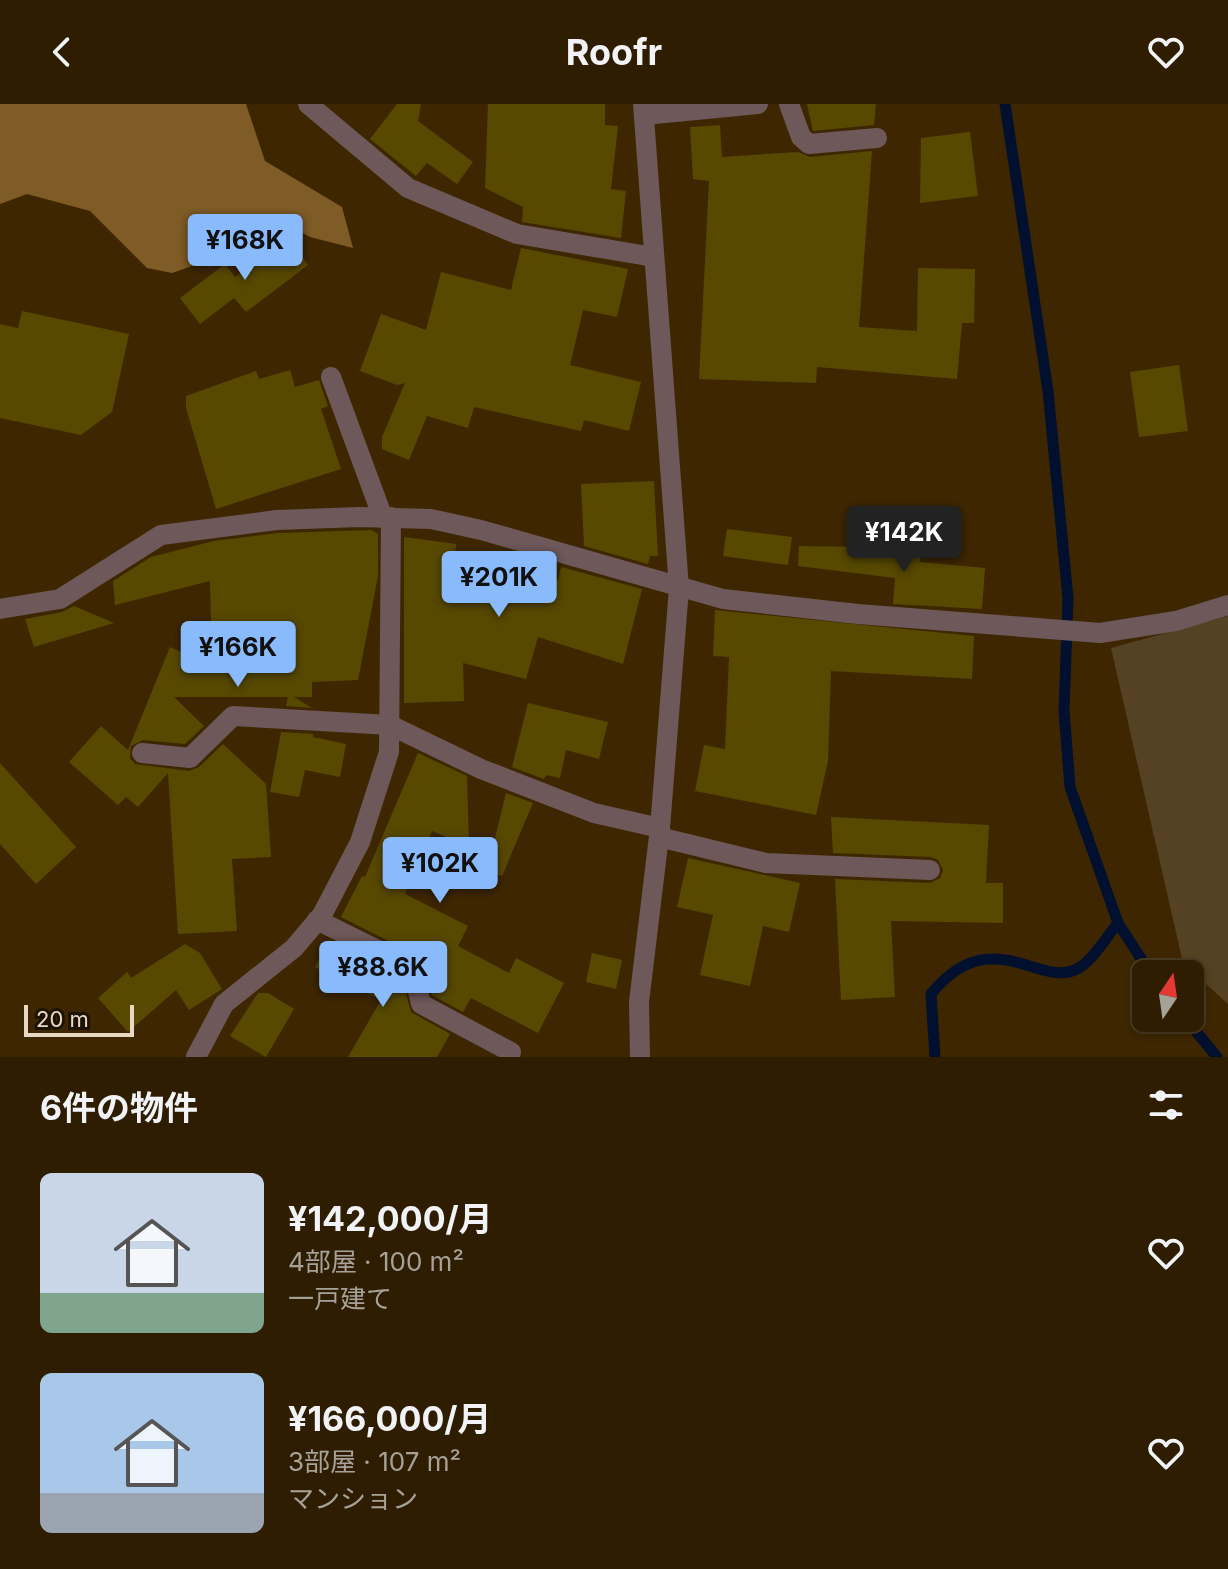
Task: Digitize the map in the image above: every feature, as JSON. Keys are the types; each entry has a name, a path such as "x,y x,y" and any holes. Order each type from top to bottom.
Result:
{"street":[{"path":"308,104 341,135 408,188 517,234 654,257"},
{"path":"640,1057 639,1002 660,833 679,588 643,110 758,104"},
{"path":"789,104 801,137 809,144 877,138"},
{"path":"196,1057 224,1004 294,948 317,920 360,842 389,752 387,518 331,377"},
{"path":"0,609 60,599 161,535 277,520 387,518 431,519 481,530 679,588 738,601 1092,632 1176,621 1228,605"},
{"path":"142,753 190,758 233,716 390,725 481,769 594,813 766,863 930,870"},
{"path":"317,920 412,967 421,1004 511,1052"}],"shaded area":[{"path":"0,104 246,104 265,161 342,207 353,248 310,237 272,217 234,251 172,273 147,268 90,211 27,194 0,204"},
{"path":"1228,616 1228,1004 1204,982 1204,960 1182,960 1111,648"}],"building":[{"path":"397,104 421,104 418,121 473,162 457,184 427,163 416,176 370,139"},
{"path":"488,104 605,104 605,125 618,126 611,189 626,191 621,238 522,222 523,207 485,188"},
{"path":"807,104 876,104 874,125 813,131"},
{"path":"720,125 722,157 798,152 810,157 872,151 859,327 917,331 918,268 975,269 974,323 962,323 957,379 817,367 816,383 699,379 709,181 693,179 690,127"},
{"path":"970,132 978,196 920,203 921,138"},
{"path":"287,237 308,265 246,312 234,298 200,324 180,298 225,264 235,277"},
{"path":"521,248 628,269 617,317 583,310 570,365 641,382 629,431 584,420 581,431 474,407 468,428 427,416 409,460 382,449 382,437 405,383 397,385 360,371 381,314 426,330 441,272 511,290"},
{"path":"22,311 129,334 112,412 81,435 0,418 0,324 18,328"},
{"path":"1179,365 1188,431 1139,437 1130,372"},
{"path":"290,370 295,387 319,380 328,406 321,409 341,469 216,509 186,408 186,396 256,371 259,379"},
{"path":"654,481 658,556 650,556 648,564 584,546 581,484"},
{"path":"727,529 792,537 788,565 723,556"},
{"path":"372,530 378,534 378,576 358,680 312,682 312,697 294,697 312,708 286,706 288,697 174,697 204,726 185,744 143,740 131,746 130,758 135,764 189,771 199,767 223,744 266,784 271,857 232,859 237,931 178,934 168,773 138,807 126,797 118,805 69,762 101,726 128,750 170,647 212,665 210,581 115,605 113,581 151,557 214,541 278,533"},
{"path":"404,537 456,544 455,558 558,580 561,567 642,589 623,664 538,637 526,679 463,663 464,701 404,703"},
{"path":"799,546 920,548 920,562 985,568 982,609 893,604 895,578 798,566"},
{"path":"74,606 114,623 34,647 25,619 62,612"},
{"path":"715,610 974,636 972,679 831,671 828,761 816,815 695,791 704,745 725,749 729,657 713,656"},
{"path":"528,703 608,722 599,759 566,750 560,778 546,775 544,779 512,767"},
{"path":"281,732 313,734 313,737 346,744 340,777 305,770 299,797 270,792"},
{"path":"418,753 467,776 469,846 432,831 405,894 468,926 458,946 509,973 516,958 564,983 538,1033 471,998 463,1012 432,995 422,958 341,917 362,876 365,877"},
{"path":"0,763 76,847 36,884 0,844"},
{"path":"506,793 533,803 502,876 487,871"},
{"path":"831,817 989,825 986,883 1003,883 1003,923 891,921 895,997 841,1000 835,879 930,883 940,878 943,870 938,860 931,857 833,853"},
{"path":"688,858 800,883 789,932 763,926 750,986 700,975 713,915 677,907"},
{"path":"329,940 401,976 411,1012 450,1034 437,1057 348,1057 381,1000 315,967"},
{"path":"185,944 200,953 222,989 189,1010 176,990 128,1032 98,998 127,972 131,978"},
{"path":"592,953 622,960 616,989 586,982"},
{"path":"258,993 268,993 294,1009 266,1057 230,1036"}],"waterway":[{"path":"1005,104 1048,391 1068,598 1064,711 1070,787 1118,923 1142,960"},
{"path":"935,1057 931,994 954,972 976,961 996,959 1051,972 1067,972 1087,962 1118,923"},
{"path":"1196,1032 1217,1057"}]}
